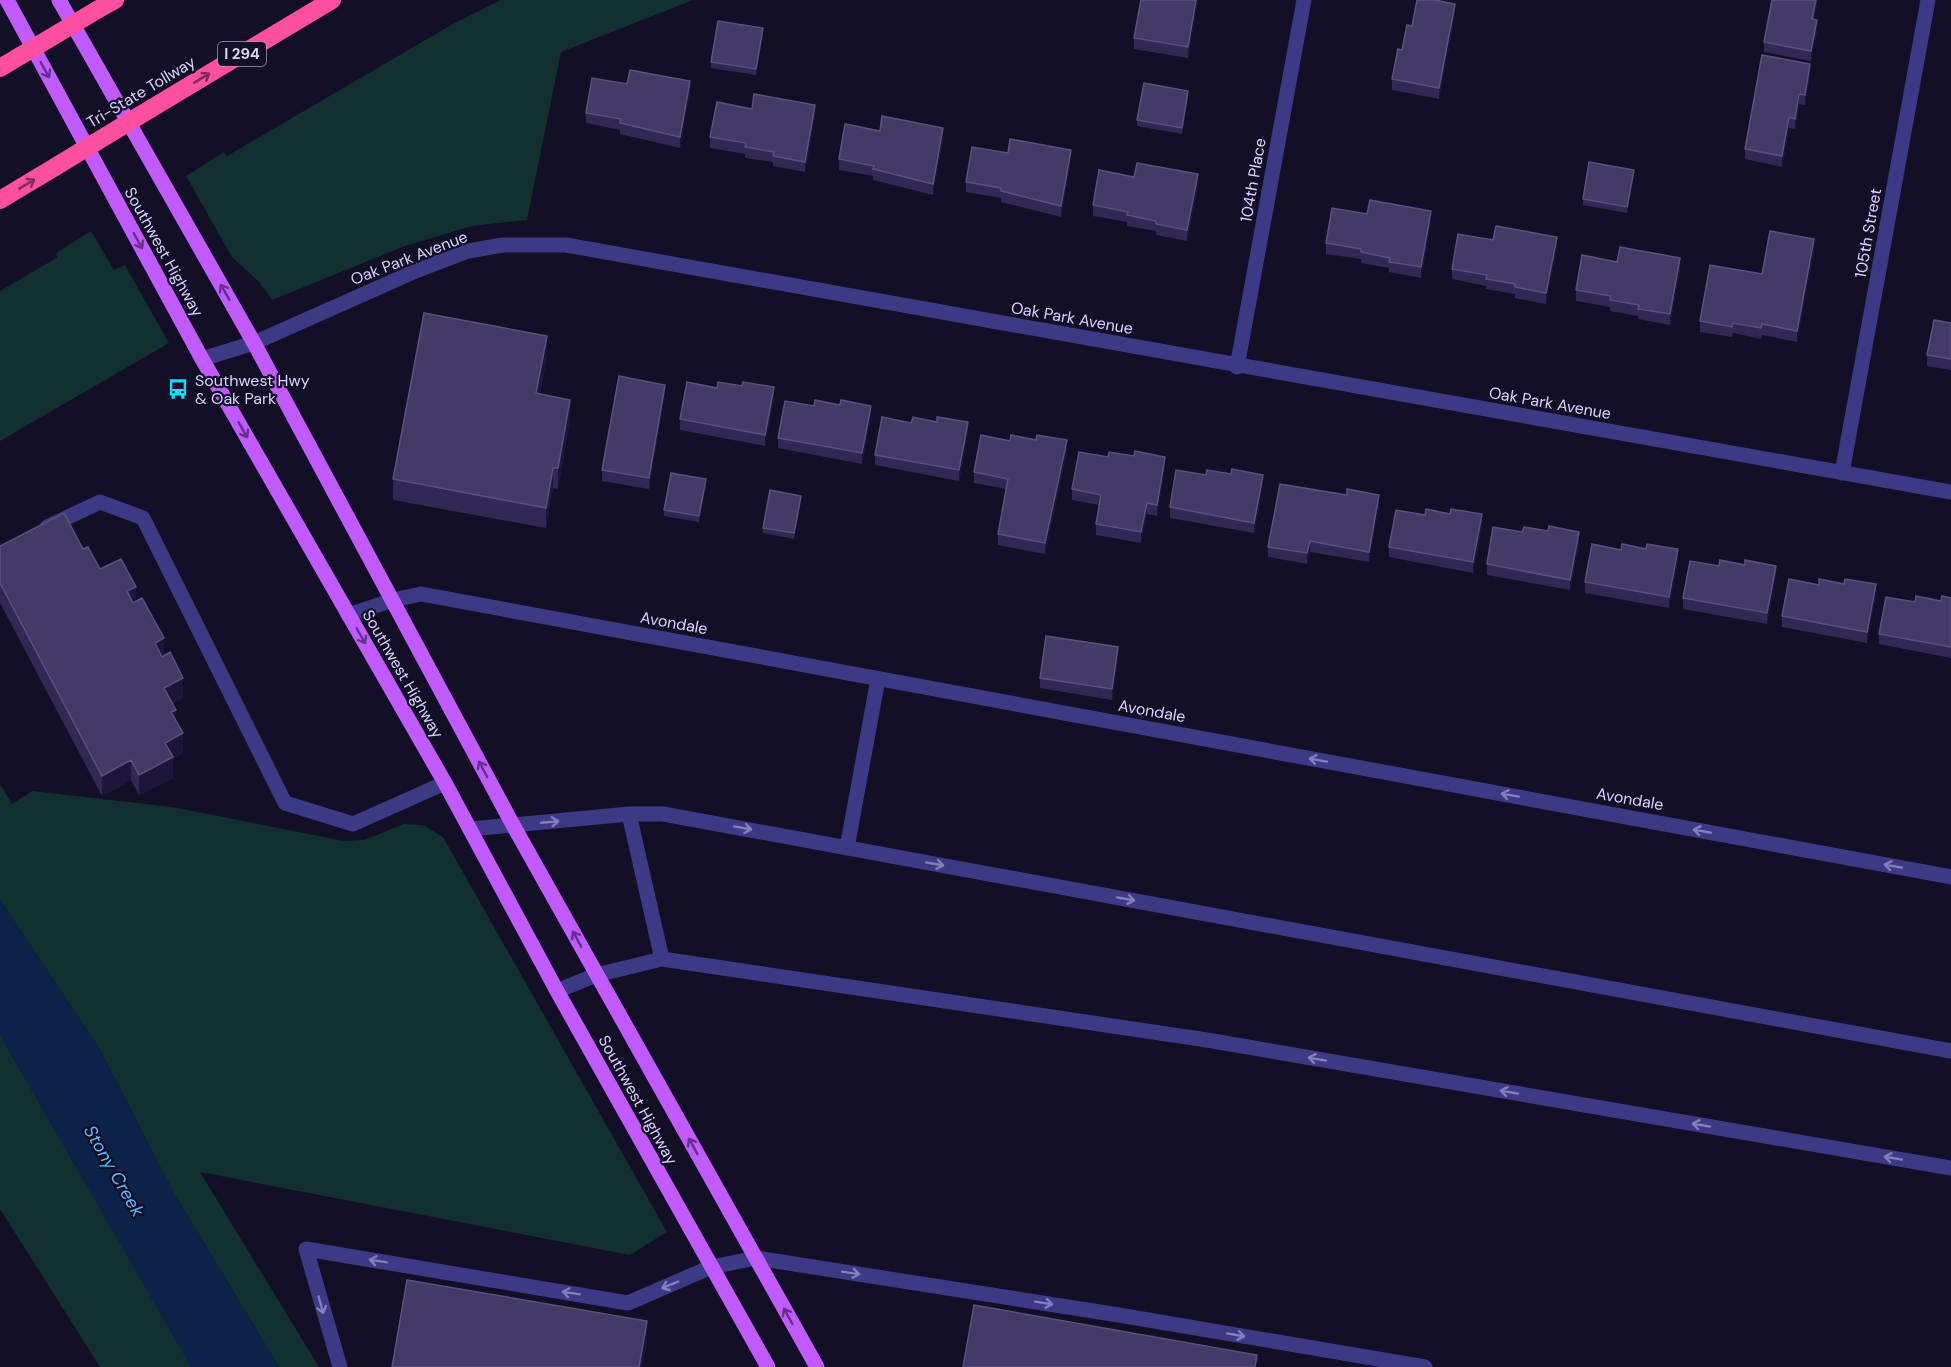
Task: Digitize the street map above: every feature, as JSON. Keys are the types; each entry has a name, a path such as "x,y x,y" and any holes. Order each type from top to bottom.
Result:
{"highway":[{"path":"0,68 115,0"},
{"name":"Tri-State Tollway","path":"0,200 332,0"}],"main road":[{"name":"Southwest Highway","path":"7,0 202,359 445,783 557,991 768,1367"},
{"name":"Southwest Highway","path":"59,0 254,343 513,825 817,1367"}],"street":[{"name":"104th Place","path":"1237,366 1304,0"},
{"name":"105th Street","path":"1842,473 1928,0"},
{"name":"Oak Park Avenue","path":"202,359 254,343 418,270 468,251 502,245 566,245 1951,492"},
{"path":"30,534 100,502 143,518 285,803 354,824 445,783"},
{"name":"Avondale","path":"348,615 393,600 422,594 1951,877"},
{"path":"847,848 878,679"},
{"path":"629,814 662,959"},
{"path":"470,829 629,814 663,814 1951,1051"},
{"path":"557,991 597,975 662,959 1207,1040 1951,1168"},
{"path":"340,1367 306,1249 628,1303 711,1267 756,1258 1119,1315 1425,1367"}],"green space":[{"path":"501,0 693,0 561,52 527,220 472,226 405,246 272,300 259,282 232,257 186,176 224,152 227,156 451,25"},
{"path":"91,231 114,270 125,265 169,343 0,441 0,291 58,257 56,253"},
{"path":"0,784 12,804 32,791 172,807 344,841 364,840 404,824 423,825 443,837 667,1232 630,1255 200,1172 319,1367 279,1367 175,1195 99,1048 0,900"},
{"path":"0,1035 191,1367 100,1367 0,1209"}],"water":[{"name":"Stony Creek","path":"0,900 99,1048 175,1195 279,1367 191,1367 0,1035"}],"building":[{"path":"1141,0 1196,0 1188,47 1134,38"},
{"path":"1417,0 1435,0 1455,4 1439,88 1392,79 1398,49 1402,50 1407,25 1412,26"},
{"path":"1772,0 1816,0 1812,19 1817,20 1811,51 1764,42"},
{"path":"718,21 763,28 756,69 711,62"},
{"path":"1762,55 1810,64 1805,95 1799,94 1795,119 1789,117 1782,156 1745,149"},
{"path":"630,70 690,81 680,137 620,123 621,119 586,113 592,78 627,84"},
{"path":"1144,83 1188,91 1182,128 1137,120"},
{"path":"754,94 815,105 805,162 773,156 774,152 745,147 746,143 710,137 717,102 752,109"},
{"path":"882,116 943,128 933,184 873,169 874,166 839,159 845,124 880,131"},
{"path":"1010,139 1071,150 1061,206 1001,191 1001,188 966,182 972,147 1008,153"},
{"path":"1589,162 1634,170 1627,207 1583,199"},
{"path":"1137,163 1198,174 1187,230 1156,224 1156,221 1127,215 1128,212 1093,205 1099,170 1134,177"},
{"path":"1370,200 1431,211 1421,267 1389,262 1390,258 1361,252 1361,249 1326,243 1332,208 1367,214"},
{"path":"1496,226 1557,237 1546,293 1486,279 1487,275 1452,269 1458,234 1493,240"},
{"path":"1770,231 1814,239 1797,331 1762,324 1761,328 1733,323 1732,327 1700,321 1710,265 1762,274"},
{"path":"1620,247 1680,258 1670,314 1638,309 1639,305 1610,300 1611,296 1576,290 1582,255 1617,262"},
{"path":"424,313 547,336 536,393 570,400 558,468 553,468 546,508 393,479"},
{"path":"1934,320 1951,323 1951,359 1927,355"},
{"path":"619,376 665,385 649,478 602,470"},
{"path":"687,382 717,388 718,382 742,386 743,382 774,387 765,435 680,419"},
{"path":"815,400 840,405 841,400 871,406 862,453 778,438 785,401 814,406"},
{"path":"882,417 911,423 913,417 937,422 937,417 968,422 959,470 875,455"},
{"path":"981,435 1010,441 1011,435 1036,440 1037,435 1067,440 1045,543 998,534 1008,479 974,472"},
{"path":"1135,451 1165,457 1157,505 1147,503 1141,532 1096,524 1101,495 1072,489 1079,452 1108,457 1109,452 1134,456"},
{"path":"1232,469 1263,475 1254,523 1170,507 1176,470 1206,475 1207,470 1231,474"},
{"path":"671,473 706,479 699,516 664,510"},
{"path":"1280,484 1347,495 1347,489 1379,495 1369,552 1310,541 1307,553 1268,547"},
{"path":"770,490 801,496 794,533 763,528"},
{"path":"1426,509 1450,514 1451,509 1482,514 1473,562 1389,547 1396,510 1425,515"},
{"path":"64,513 83,549 88,547 100,569 121,559 136,587 127,591 133,603 142,598 164,638 155,643 162,657 170,652 183,678 164,688 176,710 171,712 183,733 165,743 173,757 139,775 131,760 102,776 0,583 0,546"},
{"path":"1549,526 1579,532 1570,580 1487,564 1493,527 1522,532 1524,527 1548,531"},
{"path":"1592,544 1621,550 1622,544 1646,549 1647,544 1678,549 1669,597 1585,582"},
{"path":"1720,560 1745,565 1745,560 1776,566 1767,613 1683,598 1690,561 1719,566"},
{"path":"1789,579 1819,585 1819,579 1844,584 1845,579 1876,584 1867,632 1782,616"},
{"path":"1916,596 1941,601 1942,596 1951,598 1951,647 1879,634 1886,597 1915,602"},
{"path":"1046,636 1118,647 1112,689 1040,678"},
{"path":"407,1280 647,1321 639,1367 392,1367"},
{"path":"974,1305 1257,1355 1255,1367 963,1367"}],"place":[{"name":"Southwest Hwy & Oak Park","path":"178,389"}]}
